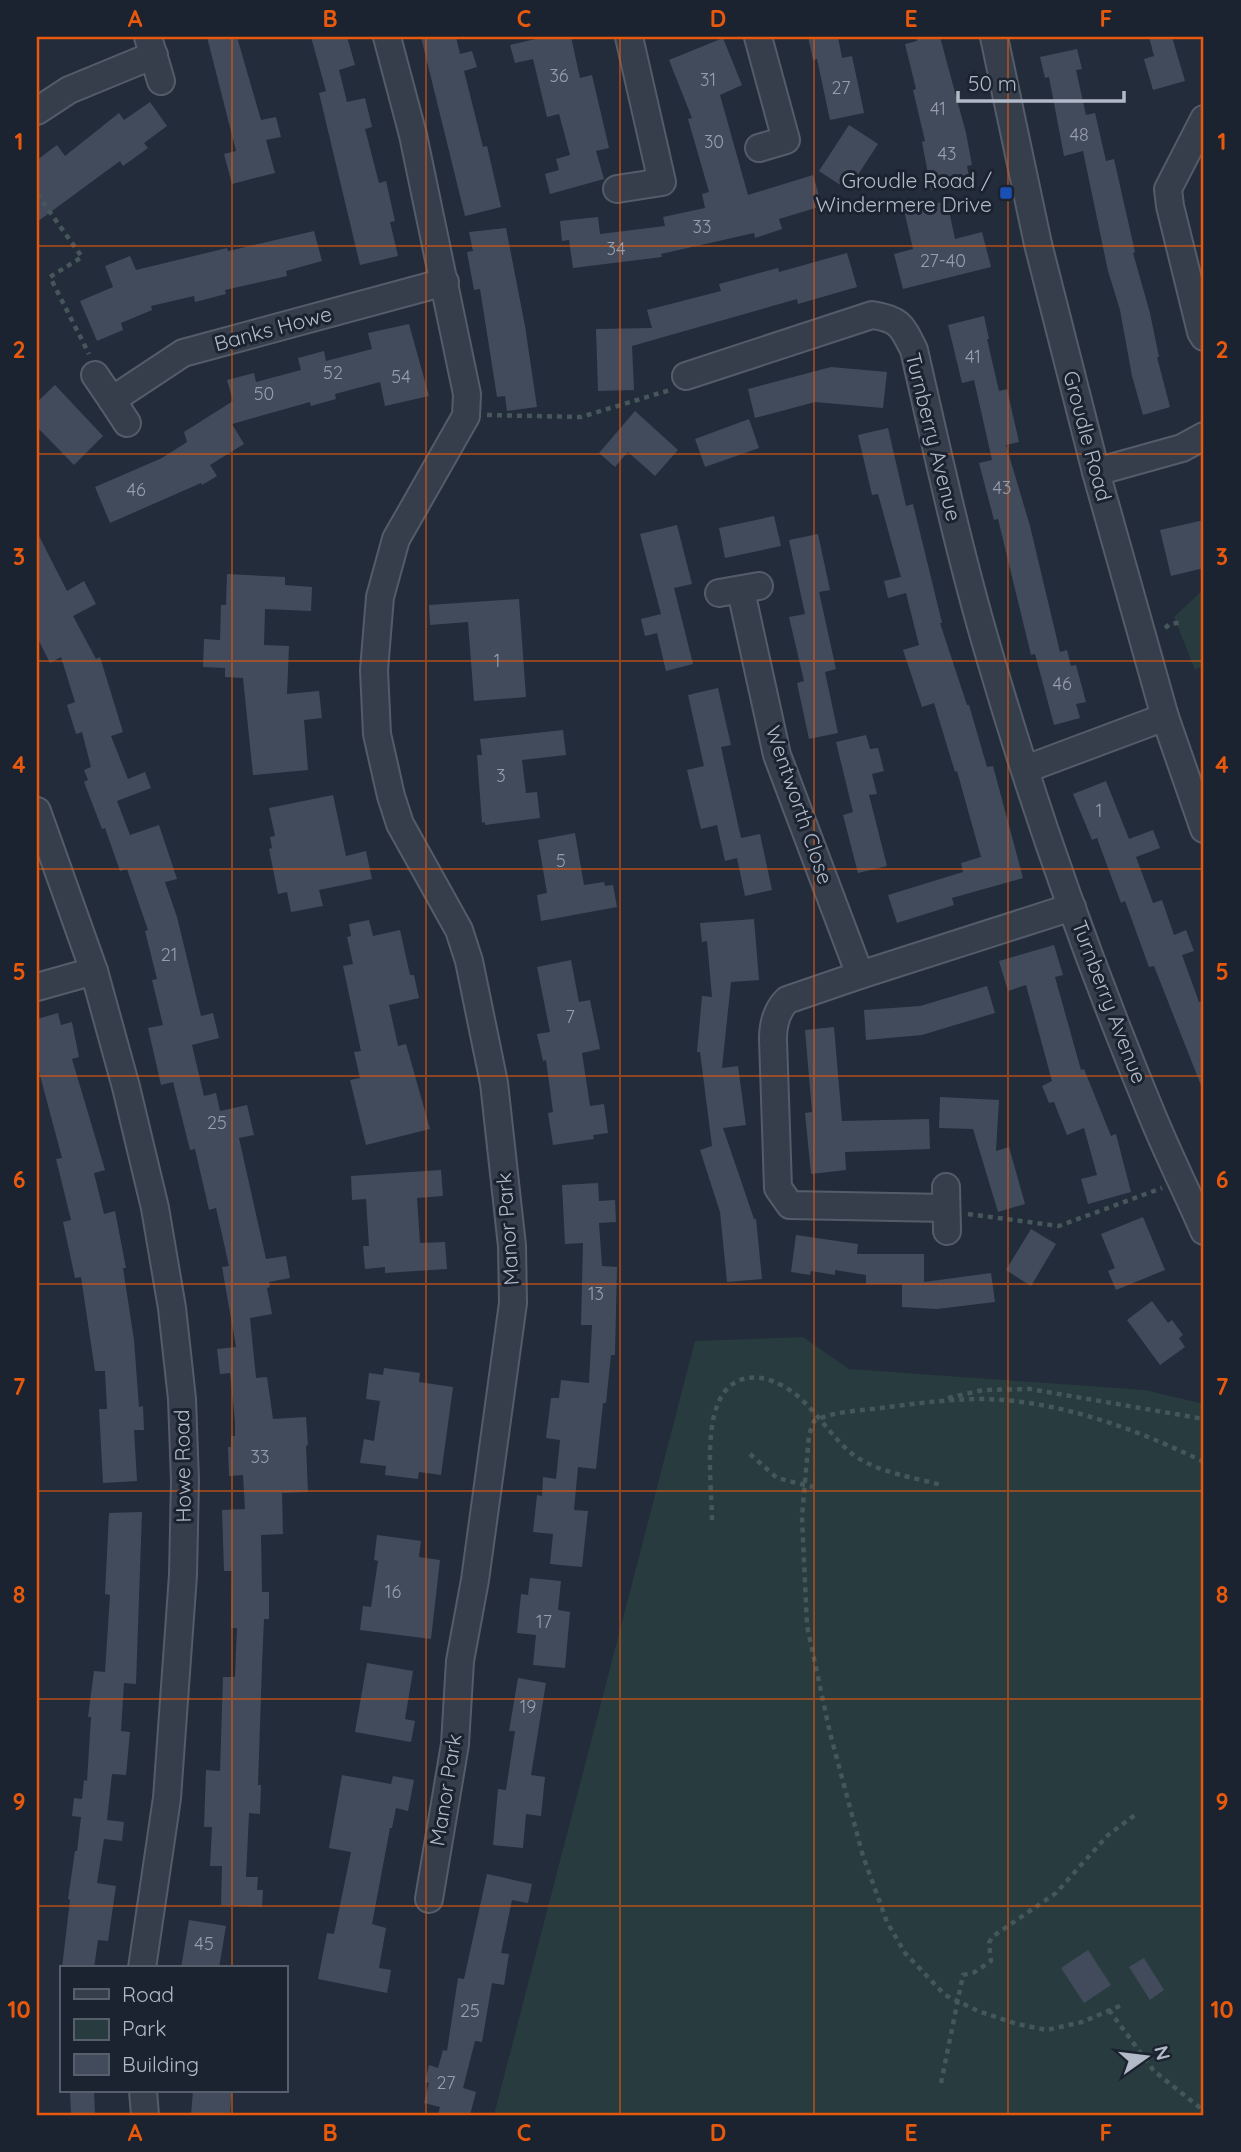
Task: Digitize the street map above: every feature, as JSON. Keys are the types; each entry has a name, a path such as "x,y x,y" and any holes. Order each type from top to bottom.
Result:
{"street":[{"path":"387,37 413,135 445,282 467,394 466,416"},
{"path":"617,189 662,182 629,37"},
{"path":"758,37 786,140 759,148"},
{"name":"Groudle Road","path":"994,37 1043,267 1096,472 1165,717 1204,829"},
{"path":"37,111 69,90 151,46 161,81"},
{"path":"1204,119 1168,189 1204,338"},
{"name":"Banks Howe","path":"112,400 183,353 445,282"},
{"name":"Turnberry Avenue","path":"686,376 872,315 890,317 904,330 914,350 958,542 1026,769 1072,907 1152,1116 1204,1231"},
{"path":"95,375 127,423"},
{"name":"Manor Park","path":"429,1899 455,1744 460,1661 475,1580 512,1313 512,1246 494,1083 469,961 459,930 400,824 377,734 374,670 380,597 396,539 466,416"},
{"path":"1096,472 1182,448 1204,436"},
{"name":"Wentworth Close","path":"739,590 777,755 860,975"},
{"path":"1026,769 1165,717"},
{"name":"Howe Road","path":"37,811 94,971 110,1025 155,1208 172,1308 182,1399 185,1481 180,1617 167,1798 142,1966"},
{"path":"947,1209 790,1205 778,1188 773,1025 780,1007 787,1000 860,975 1072,907"},
{"path":"37,987 94,971"},
{"path":"143,2092 145,2115"}],"path":[{"path":"37,194 82,257 50,277 94,363 95,375"},
{"path":"466,416 581,417 674,388 686,376"},
{"path":"1156,634 1170,624 1183,622"},
{"path":"947,1209 1059,1226 1182,1181"},
{"path":"712,1520 712,1420 720,1395 733,1383 749,1376 765,1378 784,1386 852,1454 878,1467 941,1485"},
{"path":"1120,2006 1082,2022 1047,2030 1017,2024 978,2011 945,1996 905,1953 887,1922 863,1856 830,1733 807,1626 802,1517 809,1435 814,1421 818,1418 940,1400 983,1390 1030,1389 1204,1419"},
{"path":"940,1400 986,1399 1044,1405 1107,1421 1204,1462"},
{"path":"751,1454 777,1478 813,1487"},
{"path":"941,2083 963,1975 975,1972 991,1961 989,1943 992,1937 1056,1893 1108,1835 1135,1815"},
{"path":"1109,2010 1154,2071 1204,2112"}],"green space":[{"path":"1204,589 1204,665 1195,670 1174,617"},
{"path":"803,1337 849,1369 1145,1390 1204,1404 1204,2115 494,2115 695,1341"}],"building":[{"path":"207,37 237,37 261,120 276,117 281,137 266,140 275,173 232,184 224,154 236,151"},
{"path":"311,37 347,37 355,65 339,70 347,102 365,98 372,127 365,129 379,183 386,181 395,221 390,222 398,256 360,265 319,93 326,91"},
{"path":"421,37 456,37 460,54 472,51 477,67 464,71 483,147 487,146 501,207 465,216"},
{"path":"544,37 571,37 580,78 592,75 609,148 596,151 604,179 550,194 545,174 559,170 556,159 570,155 559,114 547,117 533,59 515,63 510,45"},
{"path":"808,37 838,37 842,58 852,56 864,113 830,120 817,59 813,60"},
{"path":"916,37 940,37 966,133 972,165 967,166 970,182 931,190 922,142 925,141 913,90 916,89 905,44 917,41"},
{"path":"1149,37 1172,37 1185,81 1153,90 1144,59 1154,56"},
{"path":"723,38 742,85 720,95 748,195 813,175 822,206 779,219 782,229 755,238 754,233 661,254 662,257 573,268 569,240 562,241 560,221 598,217 600,234 665,226 663,217 705,208 702,194 709,192 688,119 692,118 669,60"},
{"path":"1077,49 1082,69 1076,70 1086,115 1095,113 1106,161 1114,159 1135,252 1133,253 1150,313 1157,357 1170,407 1143,415 1132,376 1120,310 1108,271 1083,151 1064,156 1049,77 1045,78 1040,57"},
{"path":"150,102 167,126 144,143 148,148 123,166 120,161 37,222 37,160 57,145 65,156 119,113 124,120"},
{"path":"849,125 878,144 848,190 819,171"},
{"path":"947,201 955,239 982,232 991,267 903,289 894,254 913,249 904,210"},
{"path":"506,228 537,407 507,411 505,396 497,397 480,289 474,290 467,252 473,251 469,232"},
{"path":"314,231 322,261 286,271 287,276 225,290 226,294 195,302 194,296 151,306 152,310 121,323 123,330 97,341 80,301 113,287 105,266 130,256 136,270"},
{"path":"847,253 857,287 798,304 797,299 632,346 634,390 598,391 596,329 652,328 647,310 721,291 719,284 778,268 779,272"},
{"path":"984,316 999,391 1007,389 1019,442 1006,445 1030,526 1060,652 1067,650 1071,666 1076,665 1086,702 1076,704 1080,718 1054,725 1035,654 1031,655 998,519 994,520 979,463 992,460 974,380 962,383 948,325"},
{"path":"409,324 429,396 385,406 380,382 335,394 336,399 311,406 310,402 232,424 244,444 210,465 217,476 202,485 201,483 110,523 95,487 162,458 187,442 184,432 233,401 227,380 254,373 256,382 301,370 298,358 324,351 326,361 372,349 368,333"},
{"path":"831,367 887,372 883,408 815,402 755,418 748,389"},
{"path":"55,385 103,436 74,465 37,427 37,402"},
{"path":"635,411 678,450 655,476 628,452 615,467 599,453"},
{"path":"749,419 759,448 705,467 695,439"},
{"path":"888,428 906,506 913,504 940,623 969,705 987,767 993,766 1023,878 952,898 954,905 897,923 888,895 963,872 961,863 981,857 957,771 955,772 934,703 922,707 903,650 919,645 906,593 888,598 884,581 901,577 878,494 872,495 858,435"},
{"path":"774,516 781,546 725,558 719,528"},
{"path":"1204,520 1204,568 1171,576 1160,530"},
{"path":"677,525 692,584 674,588 693,664 666,671 657,633 645,636 641,619 661,614 640,534"},
{"path":"37,532 67,591 84,581 96,604 73,616 96,659 100,657 123,732 111,736 128,779 145,772 151,788 117,801 130,835 159,825 177,879 165,882 177,917 201,1016 213,1013 219,1038 192,1045 204,1096 216,1093 220,1111 247,1105 254,1135 239,1138 266,1259 286,1256 290,1278 269,1282 270,1287 267,1288 272,1314 250,1318 256,1378 267,1377 273,1419 306,1417 308,1445 308,1492 282,1493 283,1534 261,1535 262,1592 269,1592 269,1619 264,1619 258,1785 261,1785 260,1814 249,1813 246,1877 258,1877 257,1890 263,1890 262,1907 221,1905 222,1866 210,1866 212,1827 204,1827 206,1770 220,1771 223,1677 235,1677 237,1628 231,1628 232,1571 224,1571 222,1510 245,1509 243,1475 229,1476 228,1447 231,1447 231,1436 235,1436 235,1421 230,1373 220,1374 217,1349 236,1347 222,1267 229,1266 216,1208 209,1210 195,1149 190,1150 173,1082 161,1085 148,1028 163,1025 152,980 157,979 145,931 148,930 127,869 120,871 105,828 102,829 84,782 88,780 84,770 91,767 82,732 76,734 67,705 75,702 61,657 50,663 37,637"},
{"path":"818,534 830,590 819,592 836,669 825,672 838,733 809,739 797,683 804,681 789,617 805,614 789,540"},
{"path":"227,574 285,577 285,585 312,587 311,611 265,609 264,645 289,646 287,694 319,691 322,718 304,720 308,770 253,775 243,678 225,677 225,668 203,667 204,639 220,640 221,605 226,605"},
{"path":"519,599 526,697 474,701 468,622 430,625 429,605"},
{"path":"718,688 731,745 721,747 741,838 760,834 772,890 745,896 737,858 725,861 717,825 701,829 687,770 704,766 688,695"},
{"path":"563,730 566,755 522,760 526,793 537,792 540,818 485,825 485,822 482,823 477,755 482,755 480,739"},
{"path":"866,735 870,749 878,748 884,771 872,774 877,794 869,795 887,866 858,873 843,815 853,812 836,742"},
{"path":"1106,781 1129,839 1153,830 1160,848 1136,857 1153,903 1162,900 1174,935 1186,930 1194,951 1182,955 1199,1002 1204,1000 1204,1093 1154,966 1149,967 1125,901 1121,903 1097,838 1092,840 1073,794"},
{"path":"333,795 346,856 366,851 372,879 319,890 323,906 291,912 287,892 278,894 269,849 272,848 270,837 275,836 269,808"},
{"path":"575,833 584,885 604,882 605,886 613,885 617,907 541,921 537,895 547,893 538,840"},
{"path":"754,919 759,980 731,982 722,1068 738,1066 746,1125 723,1128 756,1219 762,1279 727,1282 720,1212 700,1150 712,1146 700,1052 697,1052 702,996 712,997 707,941 702,942 700,923"},
{"path":"369,920 373,936 400,930 410,975 414,975 419,998 389,1005 398,1046 406,1044 430,1129 366,1145 350,1080 360,1078 354,1052 361,1051 343,966 353,964 347,937 351,936 349,924"},
{"path":"1054,945 1063,975 1055,977 1081,1070 1084,1069 1111,1136 1116,1134 1131,1192 1088,1204 1081,1179 1097,1175 1084,1128 1067,1135 1054,1102 1049,1103 1042,1086 1052,1081 1026,985 1008,991 999,961"},
{"path":"571,960 579,1002 590,1000 600,1049 582,1053 590,1106 604,1104 608,1133 593,1135 594,1139 553,1145 548,1113 553,1112 546,1060 543,1061 537,1034 550,1032 537,967"},
{"path":"987,986 995,1013 922,1035 866,1040 864,1010 920,1006"},
{"path":"58,1013 61,1025 72,1022 79,1057 72,1059 105,1170 94,1173 104,1214 115,1211 126,1268 123,1268 134,1340 139,1407 143,1406 144,1430 134,1430 137,1481 103,1483 99,1409 107,1409 105,1371 95,1371 81,1277 75,1278 63,1222 71,1220 56,1159 62,1158 37,1064 37,1019"},
{"path":"834,1027 842,1121 929,1119 930,1149 845,1152 846,1170 811,1174 805,1113 812,1112 805,1030"},
{"path":"940,1097 999,1100 996,1151 1009,1147 1025,1204 998,1212 973,1129 939,1128"},
{"path":"441,1170 443,1196 417,1198 420,1243 445,1242 447,1269 385,1273 385,1267 365,1269 363,1246 369,1246 366,1199 352,1200 351,1176"},
{"path":"598,1183 599,1201 615,1200 616,1222 599,1223 602,1266 617,1267 615,1355 611,1355 606,1403 603,1403 596,1469 578,1467 574,1510 588,1511 582,1567 550,1564 553,1534 533,1532 537,1495 542,1496 543,1477 556,1479 560,1440 546,1438 551,1398 559,1398 561,1380 589,1383 592,1325 581,1325 583,1243 565,1244 562,1185"},
{"path":"1143,1217 1165,1270 1116,1290 1108,1271 1115,1268 1101,1234"},
{"path":"1031,1229 1056,1244 1031,1286 1006,1270"},
{"path":"796,1235 858,1244 857,1254 924,1254 924,1282 991,1273 995,1302 937,1309 902,1307 902,1284 866,1284 866,1275 835,1270 835,1275 811,1271 810,1275 791,1272"},
{"path":"1152,1301 1168,1323 1172,1320 1183,1335 1179,1338 1185,1347 1160,1365 1127,1320"},
{"path":"384,1368 420,1373 419,1382 453,1387 441,1475 419,1472 418,1479 385,1475 386,1466 360,1463 364,1439 374,1441 380,1401 366,1399 369,1373 383,1375"},
{"path":"142,1512 136,1684 124,1683 121,1731 130,1732 126,1775 112,1774 107,1820 124,1822 122,1841 104,1839 97,1883 116,1886 108,1941 98,1940 94,1966 62,1966 68,1899 81,1817 72,1816 74,1798 82,1799 84,1780 87,1781 91,1717 88,1717 94,1671 105,1672 110,1595 105,1594 109,1513"},
{"path":"377,1535 421,1541 419,1557 440,1560 431,1639 360,1630 363,1606 371,1607 378,1561 374,1560"},
{"path":"530,1578 561,1581 558,1610 570,1612 565,1668 533,1665 536,1635 517,1633 521,1594 528,1595"},
{"path":"367,1663 413,1671 405,1719 415,1721 411,1742 355,1732"},
{"path":"518,1678 546,1683 531,1775 545,1777 541,1816 526,1814 523,1848 493,1845 498,1789 506,1790 515,1731 509,1731"},
{"path":"342,1775 391,1784 393,1776 414,1780 408,1811 396,1808 390,1828 372,1924 386,1928 379,1968 391,1970 387,1993 318,1979 327,1933 334,1934 351,1852 329,1848"},
{"path":"487,1874 532,1884 528,1903 512,1900 501,1953 509,1954 504,1985 492,1983 482,2042 475,2041 463,2088 476,2092 470,2115 438,2115 440,2107 424,2103 429,2083 425,2082 429,2065 438,2068 443,2050 447,2051 458,1978 464,1979"},
{"path":"189,1920 226,1926 219,1966 181,1966"},
{"path":"1088,1950 1111,1985 1084,2003 1061,1968"},
{"path":"1144,1958 1164,1990 1150,2000 1129,1967"},
{"path":"70,2092 94,2092 95,2115 71,2115"},
{"path":"193,2092 232,2092 230,2115 191,2115"}],"place":[{"name":"Groudle Road / Windermere Drive","path":"1006,193"}]}
